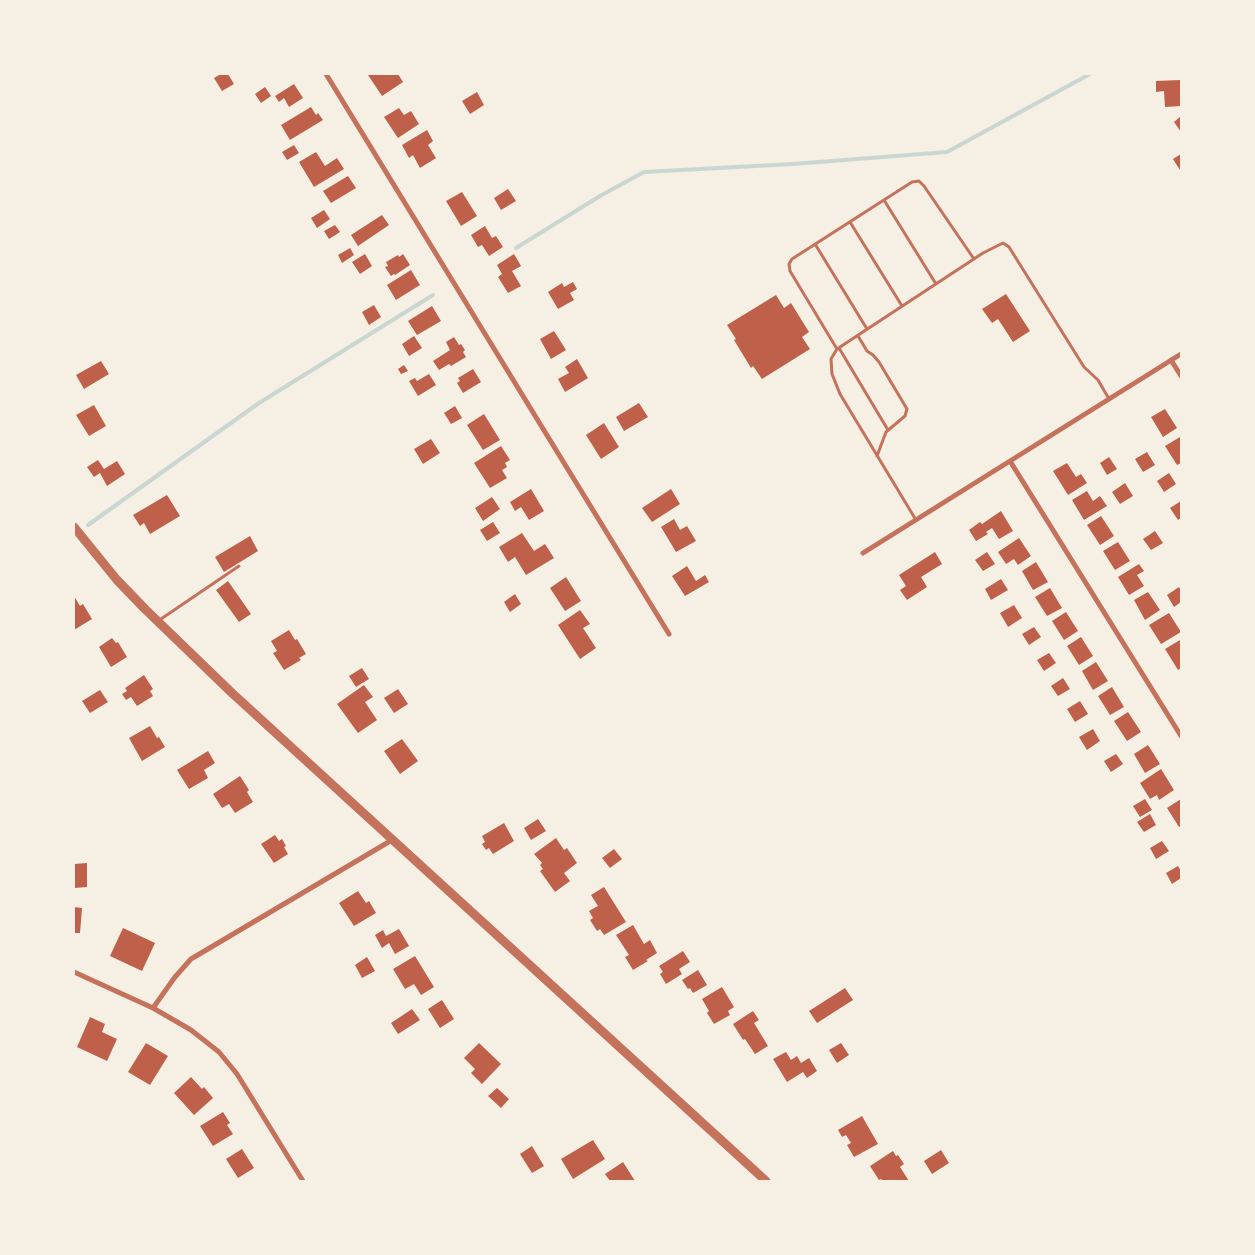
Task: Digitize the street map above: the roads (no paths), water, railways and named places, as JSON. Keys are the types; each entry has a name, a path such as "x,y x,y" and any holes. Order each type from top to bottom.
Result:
{"street":[{"path":"326,74 669,634"},
{"path":"863,553 1181,354"},
{"path":"1172,360 1181,376"},
{"path":"1010,461 1181,736"},
{"path":"74,527 117,580 232,693 766,1181"},
{"path":"152,1008 191,959 392,840"},
{"path":"74,972 152,1008 191,1030 219,1052 237,1074 303,1181"}],"lane":[{"path":"888,430 790,271 789,264 792,259 912,182 919,181 974,259"},
{"path":"884,200 936,284"},
{"path":"850,222 902,306"},
{"path":"916,520 840,394 832,374 831,359 838,348 974,259 1002,243 1009,247 1084,367 1098,380 1109,399"},
{"path":"815,244 867,329"},
{"path":"858,336 867,351 879,362 908,409 905,416 886,432 877,456"},
{"path":"158,621 239,566"}],"waterway":[{"path":"516,248 600,196 644,172 793,164 947,152 1090,74"},
{"path":"88,525 259,403 433,295"}]}
